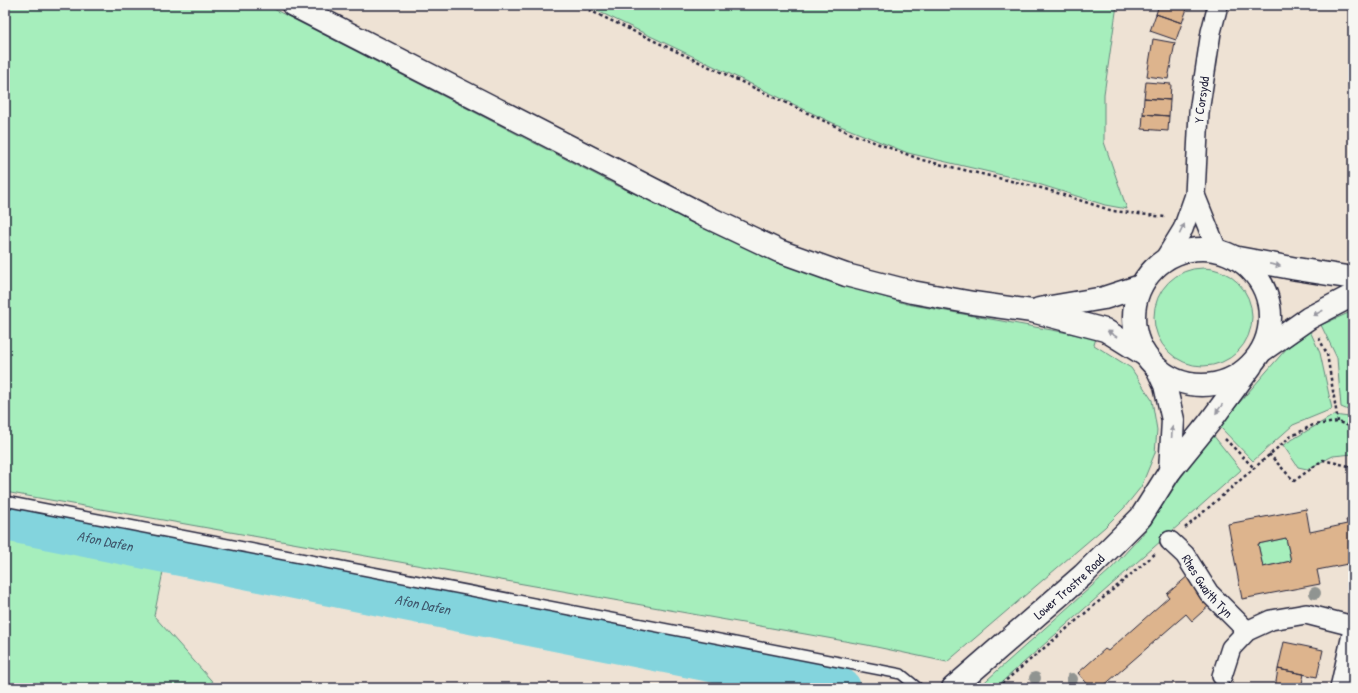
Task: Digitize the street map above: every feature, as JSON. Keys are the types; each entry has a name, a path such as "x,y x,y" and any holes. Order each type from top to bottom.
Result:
{"main road":[{"path":"293,5 701,214 779,251 846,275 912,292 973,304 1032,311 1105,330 1152,362 1174,380 1193,385 1214,385 1234,378 1257,358 1309,318 1353,295"},
{"path":"1152,362 1137,338 1134,319 1135,302 1141,286 1151,271 1164,260 1179,252 1196,248 1217,250 1237,257 1353,278"},
{"path":"1237,257 1254,271 1265,289 1271,309 1270,330 1257,358"},
{"path":"1032,311 1104,298 1141,286"},
{"name":"Lower Trostre Road","path":"953,688 1083,575 1141,517 1170,471 1209,423 1257,358"},
{"name":"Lower Trostre Road","path":"1152,362 1165,385 1173,420 1170,471"}],"street":[{"name":"Y Corsydd","path":"1164,260 1182,229 1195,195 1199,112 1211,32 1218,5"},
{"name":"Y Corsydd","path":"1195,195 1217,250"},
{"name":"Rhes Gwaith Tyn","path":"1170,541 1186,555 1209,593 1247,630"},
{"path":"1222,676 1230,648 1247,630 1271,620 1306,614 1353,626"},
{"path":"1340,688 1353,630"}],"lane":[{"path":"5,501 901,674 918,688"}],"path":[{"path":"578,5 852,134 922,160 1045,189 1113,211 1169,218"},
{"path":"1309,318 1327,354 1338,422"},
{"path":"1209,423 1254,468"},
{"path":"1269,454 1294,481 1323,460 1353,467"}],"green space":[{"path":"5,5 266,5 620,187 813,275 907,304 1096,338 1094,345 1131,368 1152,400 1157,430 1155,453 1141,487 1124,508 1105,527 947,662 867,645 5,492"},
{"path":"585,5 1117,5 1104,94 1104,142 1127,209 1105,205 1032,182 908,153 833,123"},
{"path":"1203,268 1222,272 1237,283 1248,298 1252,317 1248,336 1237,351 1222,362 1203,366 1184,362 1169,351 1158,336 1154,317 1158,298 1169,283 1184,272"},
{"path":"1353,311 1353,412 1341,407 1337,358 1321,325"},
{"path":"1310,331 1320,353 1332,409 1293,425 1253,461 1219,426 1287,348"},
{"path":"1334,415 1353,419 1353,454 1333,456 1307,469 1298,467 1283,445"},
{"path":"1213,435 1241,470 995,688 978,688 1111,569 1148,528 1179,480"},
{"path":"5,528 165,562 154,616 218,688 5,688"},
{"path":"1286,538 1291,561 1263,567 1258,544"}],"building":[{"path":"1159,5 1188,6 1182,23 1156,14"},
{"path":"1156,14 1182,23 1176,40 1150,31"},
{"path":"1153,39 1175,43 1168,79 1147,76"},
{"path":"1146,82 1171,84 1170,100 1144,98"},
{"path":"1144,98 1170,100 1169,116 1143,114"},
{"path":"1143,114 1169,116 1168,131 1142,129"},
{"path":"1306,509 1310,532 1347,524 1346,520 1352,519 1353,514 1353,563 1317,570 1320,584 1242,599 1228,524","holes":["1286,538 1291,561 1263,567 1258,544"]},
{"path":"1189,575 1213,602 1192,621 1186,614 1101,688 1091,688 1078,673 1105,649 1108,651 1169,597 1167,594"},
{"path":"1284,642 1323,650 1317,677 1278,669"},
{"path":"1278,669 1304,674 1301,688 1275,688"}],"waterway":[{"name":"Afon Dafen","path":"5,521 841,688"}]}
